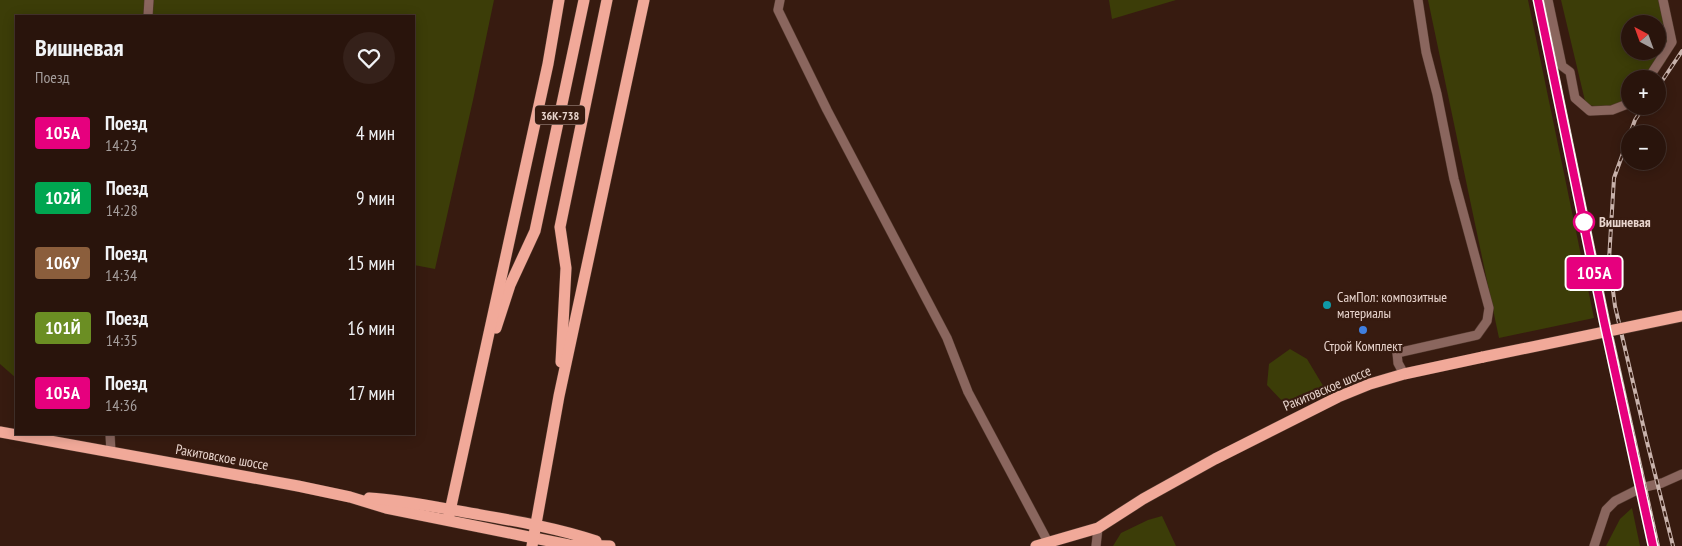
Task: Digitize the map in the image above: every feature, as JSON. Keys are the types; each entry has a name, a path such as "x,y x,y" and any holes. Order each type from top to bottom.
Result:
{"main road":[{"path":"478,378 548,64 559,0"},
{"name":"36К-738","path":"450,515 478,378 510,286 535,231 584,0"},
{"name":"36К-738","path":"536,525 559,396 566,268 560,227 607,0"},
{"path":"559,396 644,0"},
{"name":"Ракитовское шоссе","path":"1042,544 1098,528 1143,499 1282,424 1370,384 1404,374 1483,356 1682,316"},
{"name":"Ракитовское шоссе","path":"0,432 15,435"},
{"name":"Ракитовское шоссе","path":"16,435 350,497 384,499 450,515 533,542 608,546"},
{"name":"Ракитовское шоссе","path":"450,515 536,525 572,533 608,546"},
{"path":"533,542 536,525"}],"street":[{"path":"148,0 148,15"},
{"path":"780,0 778,10 810,76 947,338 968,392 1042,544"},
{"path":"1404,374 1398,363 1397,352 1477,334 1487,321 1489,308 1454,179 1437,94 1426,52 1418,0"},
{"path":"1548,0 1562,66 1570,72 1575,98 1590,111 1612,110 1621,106"},
{"path":"1654,70 1672,42 1663,0"},
{"path":"110,435 110,452"},
{"path":"1594,546 1606,510 1615,501 1641,488 1662,483 1682,474"},
{"path":"1096,546 1098,528"}],"shaded area":[{"path":"0,0 494,0 435,269 415,265 415,15 15,15 15,377 0,364"},
{"path":"1109,0 1176,0 1112,19"},
{"path":"1428,0 1528,0 1594,318 1499,338"},
{"path":"1561,0 1661,0 1664,15 1621,15 1621,60 1666,60 1666,28 1669,45 1666,61 1659,70 1621,70 1621,104 1612,108 1586,105"},
{"path":"1290,349 1307,359 1325,389 1285,404 1267,385 1269,364"},
{"path":"1632,508 1640,546 1606,546 1620,519"},
{"path":"1162,516 1176,546 1113,546 1121,533 1148,520"}],"railway":[{"path":"1542,0 1608,320 1658,546"},
{"path":"1666,75 1682,51"},
{"path":"1638,115 1614,178 1609,260 1615,306 1673,546"}],"train":[{"name":"105А","path":"1538,0 1604,321 1653,546"}],"place":[{"name":"Вишневая","path":"1584,222"},
{"name":"СамПол: композитные материалы","path":"1327,305"},
{"name":"Строй Комплект","path":"1363,330"}]}
